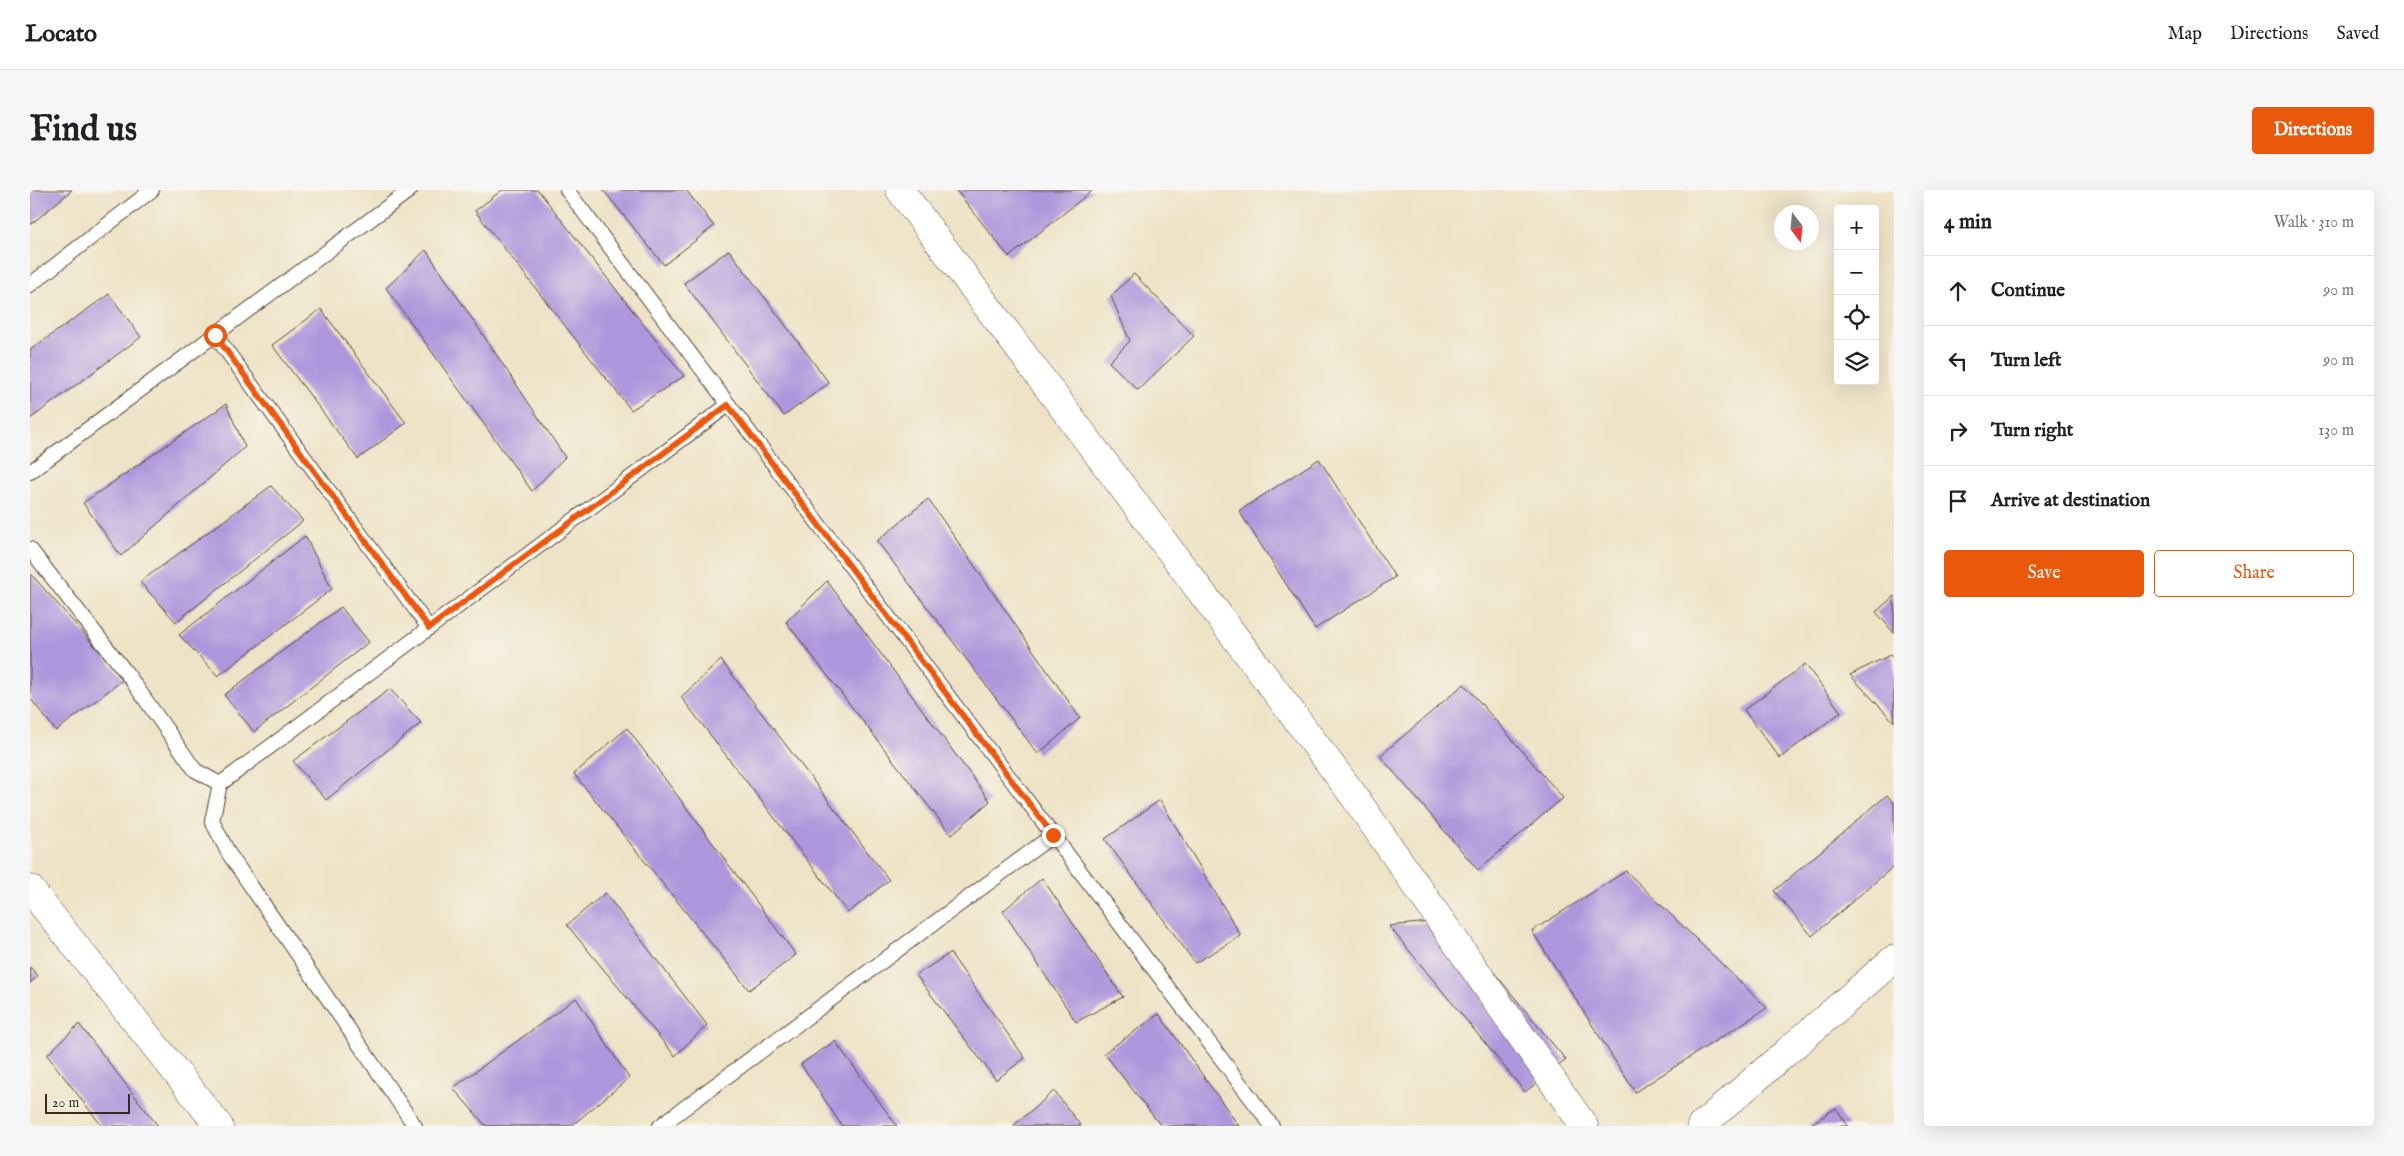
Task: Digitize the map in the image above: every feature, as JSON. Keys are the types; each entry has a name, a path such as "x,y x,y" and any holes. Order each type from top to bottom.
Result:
{"street":[{"path":"900,190 1351,792 1584,1126"},
{"path":"30,889 219,1126"},
{"path":"1701,1126 1894,959"}],"lane":[{"path":"30,284 152,190"},
{"path":"30,472 410,190"},
{"path":"567,190 1272,1126"},
{"path":"215,335 429,628"},
{"path":"415,1126 229,854 212,821 220,784 728,405"},
{"path":"30,549 128,675 196,770 220,784"},
{"path":"660,1126 1053,835"}],"building":[{"path":"30,190 72,190 30,225"},
{"path":"502,190 538,190 684,376 631,410 475,211"},
{"path":"603,190 686,190 714,226 664,265"},
{"path":"956,190 1093,190 1009,257"},
{"path":"426,250 565,457 532,491 386,288"},
{"path":"729,250 829,383 784,416 684,283"},
{"path":"1134,274 1194,336 1138,390 1109,362 1130,341 1111,296"},
{"path":"109,294 141,337 30,419 30,350"},
{"path":"321,309 406,423 358,459 272,345"},
{"path":"226,404 245,447 121,556 83,503"},
{"path":"1319,459 1395,577 1315,629 1239,511"},
{"path":"271,486 303,521 176,622 140,582"},
{"path":"928,499 1080,718 1038,754 877,541"},
{"path":"305,536 332,589 218,676 179,635"},
{"path":"30,573 124,679 56,731 30,698"},
{"path":"827,581 990,801 951,835 786,622"},
{"path":"1894,596 1894,633 1876,612"},
{"path":"341,607 369,642 254,732 224,695"},
{"path":"1890,655 1894,659 1894,722 1850,675"},
{"path":"721,660 889,880 848,913 681,697"},
{"path":"1805,664 1841,712 1780,758 1744,710"},
{"path":"1464,684 1563,798 1478,870 1380,756"},
{"path":"390,689 421,723 326,800 293,761"},
{"path":"627,728 796,955 749,990 574,774"},
{"path":"1887,795 1894,803 1894,866 1812,936 1774,891"},
{"path":"1160,800 1241,936 1195,963 1105,839"},
{"path":"1626,871 1767,1008 1635,1092 1532,931"},
{"path":"1042,878 1123,997 1076,1022 1003,911"},
{"path":"605,893 707,1025 675,1056 567,925"},
{"path":"1451,920 1566,1060 1525,1092 1389,926"},
{"path":"950,953 1025,1058 996,1080 916,975"},
{"path":"30,967 38,976 30,983"},
{"path":"576,998 629,1078 571,1126 486,1126 453,1088"},
{"path":"1159,1014 1239,1126 1161,1126 1104,1053"},
{"path":"79,1024 158,1126 102,1126 47,1055"},
{"path":"835,1041 897,1126 842,1126 801,1064"},
{"path":"1054,1091 1081,1126 1013,1126"},
{"path":"1836,1108 1848,1126 1808,1126"}],"route":[{"path":"215,335 429,628 728,405 1053,835"}]}
